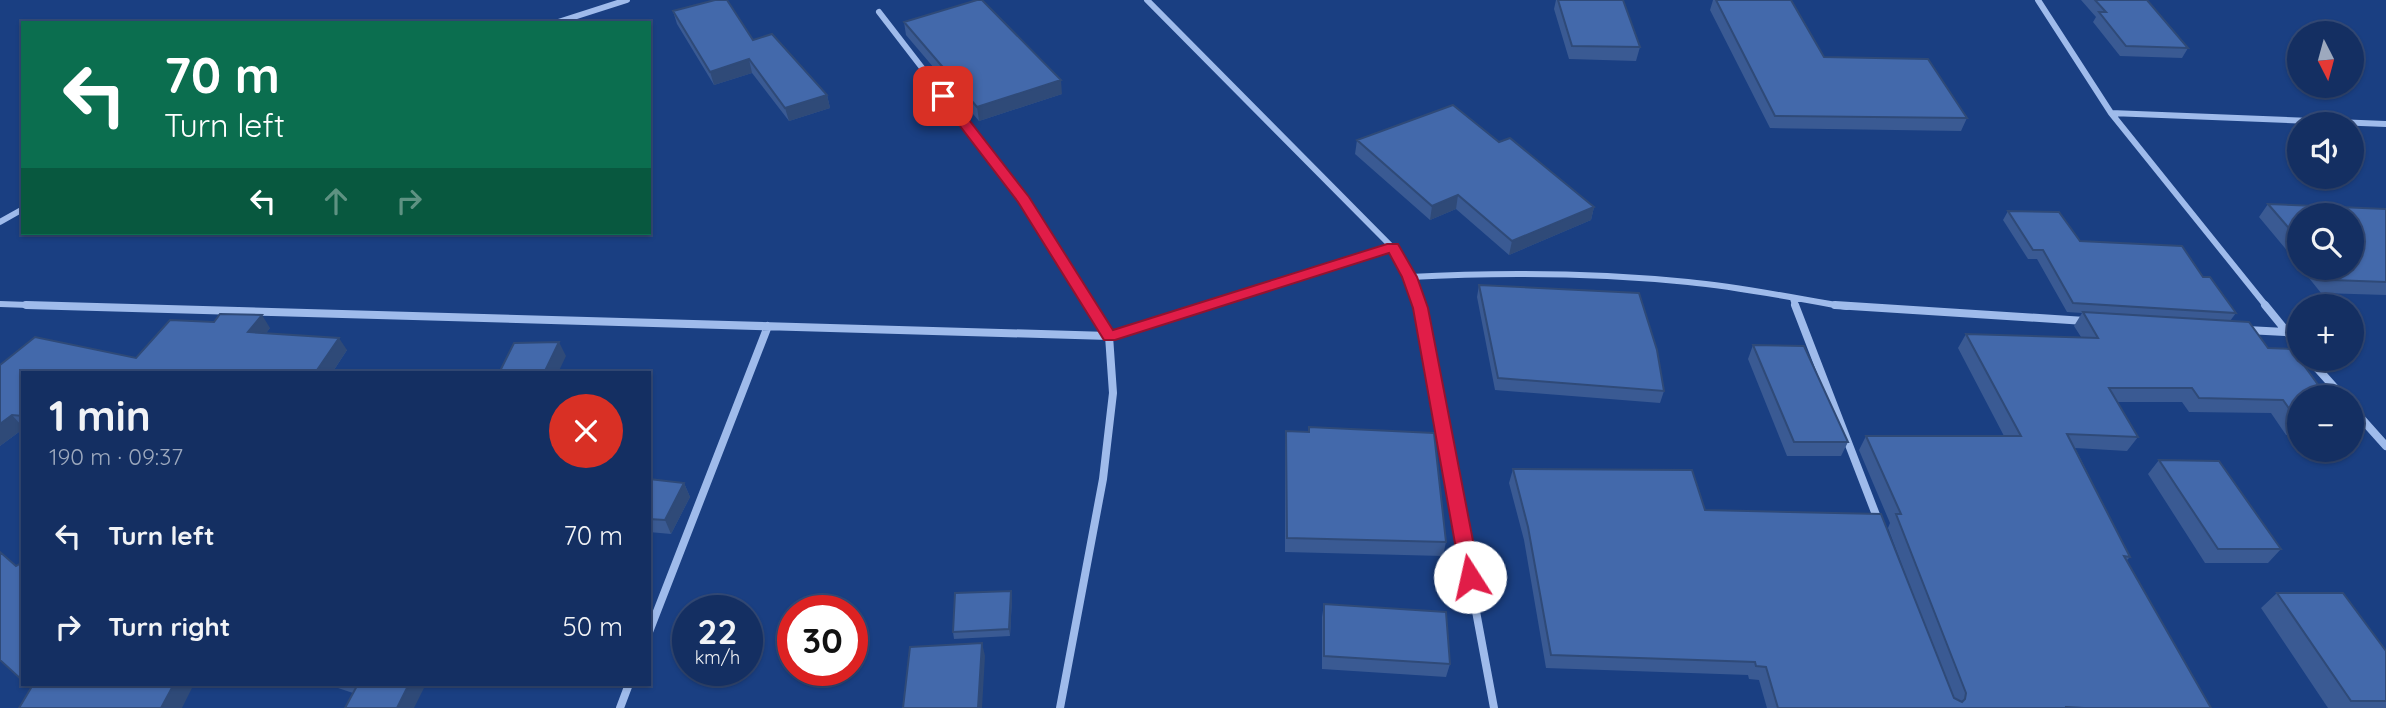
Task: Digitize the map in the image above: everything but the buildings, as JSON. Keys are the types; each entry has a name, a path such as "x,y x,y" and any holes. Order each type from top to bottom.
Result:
{"street":[{"path":"561,21 627,0"},
{"path":"1147,0 1392,247 1410,277 1427,341 1494,708"},
{"path":"2038,0 2111,113 2285,332"},
{"path":"879,12 1024,200 1109,336 1113,393 1103,478 1060,708"},
{"path":"2111,113 2386,124"},
{"path":"0,222 21,210"},
{"path":"0,304 1109,336 1392,247"},
{"path":"1410,277 1496,272 1607,275 1691,282 1856,308 2096,322"},
{"path":"1793,299 1881,529"},
{"path":"651,627 768,326"},
{"path":"2244,330 2285,332"},
{"path":"2320,371 2332,385"},
{"path":"2364,421 2386,446"},
{"path":"620,708 628,686"}],"route":[{"path":"943,96 1024,200 1109,336 1392,247 1410,277 1420,308 1470,577"}]}
